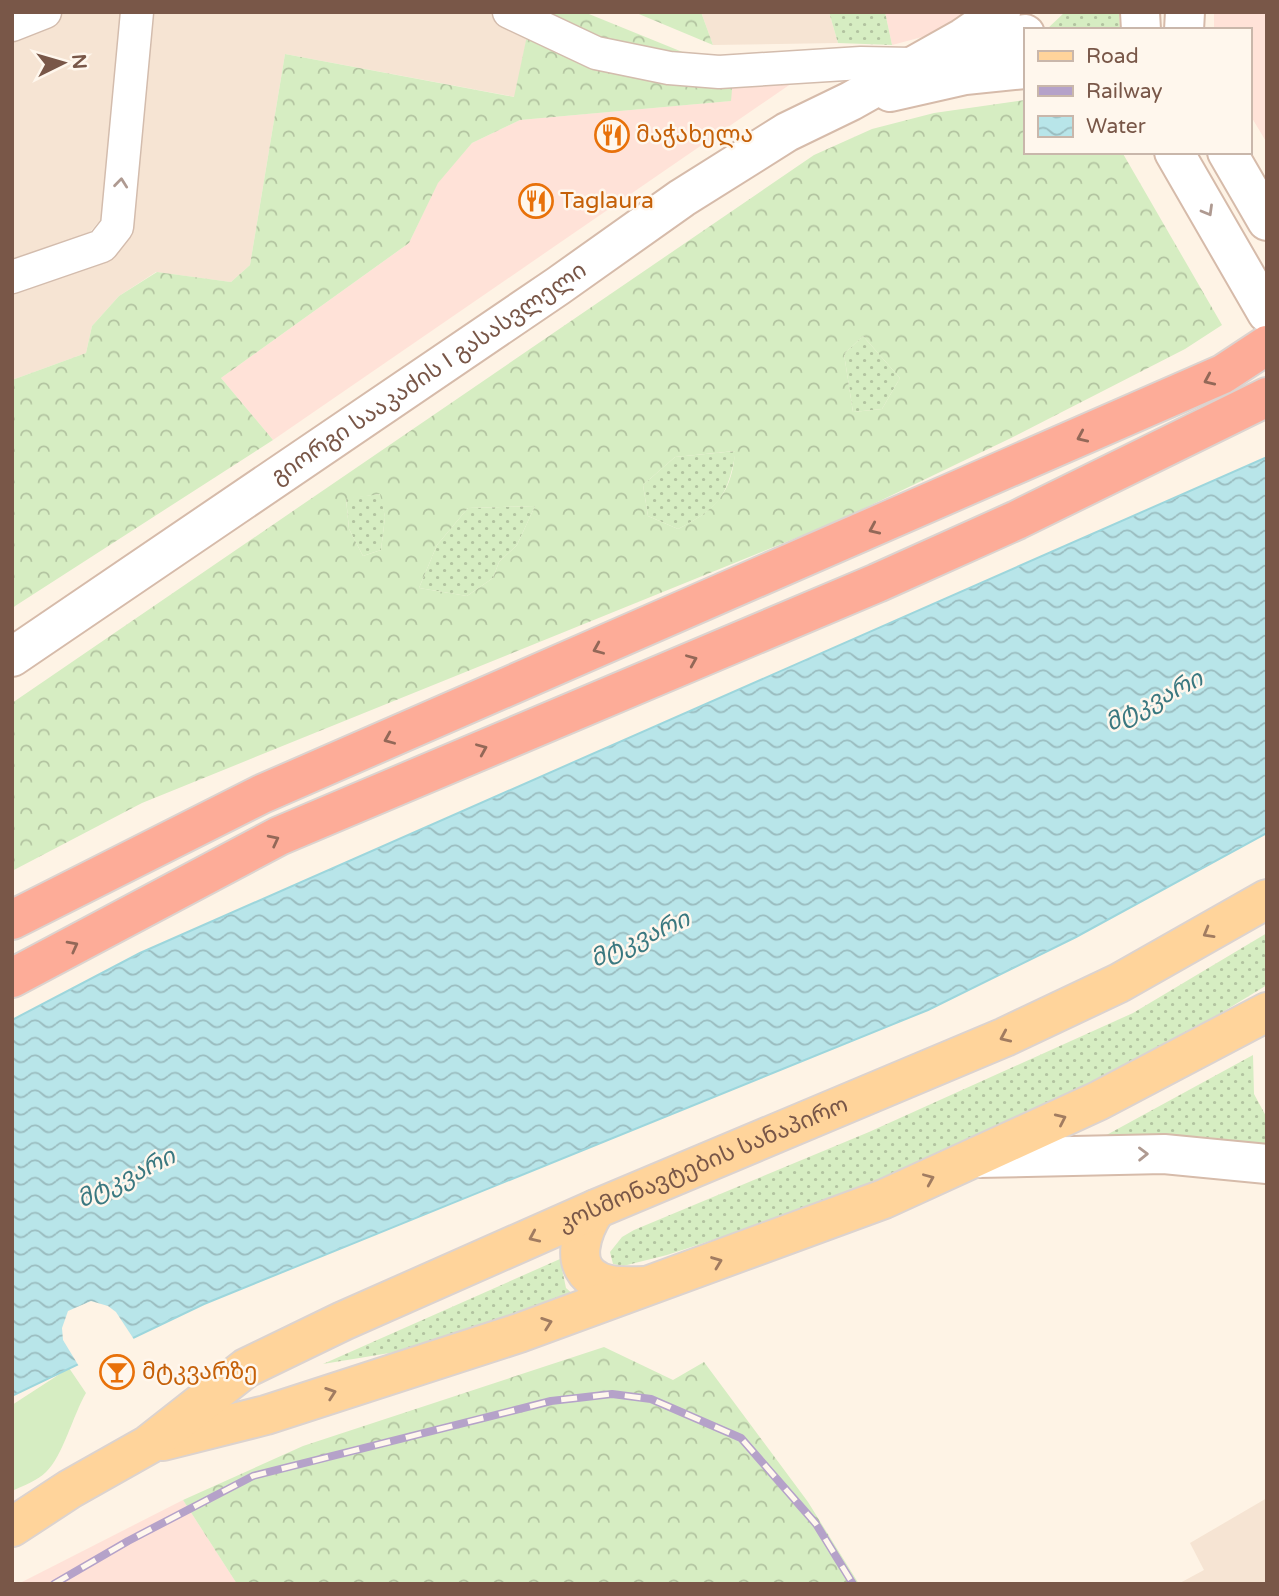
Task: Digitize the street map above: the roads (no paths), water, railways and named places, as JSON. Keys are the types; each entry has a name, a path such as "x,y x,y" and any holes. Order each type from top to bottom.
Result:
{"highway":[{"path":"12,920 262,794 1156,404 1223,374 1267,345"},
{"path":"12,978 279,836 877,583 1017,520 1267,397"}],"main road":[{"name":"გიორგი სააკაძის I გასასვლელი","path":"12,657 558,286 682,198 787,132 851,101 912,64 963,38 1001,12"},
{"name":"გიორგი სააკაძის I გასასვლელი","path":"1031,28 1047,12"},
{"name":"გიორგი სააკაძის I გასასვლელი","path":"965,75 1001,54 1024,35"},
{"name":"გიორგი სააკაძის I გასასვლელი","path":"851,101 965,75 1024,69"},
{"path":"1175,154 1267,313"},
{"path":"1228,154 1267,222"},
{"name":"კოსმონავტების სანაპირო","path":"12,1527 70,1489 148,1445 246,1368 343,1321 596,1209 1005,1037 1119,983 1267,899"},
{"name":"კოსმონავტების სანაპირო","path":"148,1445 266,1415 519,1333 884,1199 1098,1101 1267,1012"},
{"path":"977,1158 1164,1154 1267,1164"},
{"path":"596,1209 581,1239 580,1254 590,1276 601,1283 653,1286"}],"street":[{"path":"12,25 45,12"},
{"path":"12,277 102,246 117,227 134,68 137,12"},
{"path":"509,12 596,53 669,68 719,72 861,63 912,64"}],"water":[{"name":"მტკვარი","path":"1267,457 1267,833 1076,937 928,1010 204,1304 12,1396 12,1020 140,953"}],"railway":[{"path":"54,1584 128,1541 253,1476 551,1401 612,1394 651,1399 741,1438 816,1524 853,1584"}],"place":[{"name":"მაჭახელა","path":"612,135"},
{"name":"Taglaura","path":"536,201"},
{"name":"მტკვარზე","path":"117,1372"}]}
